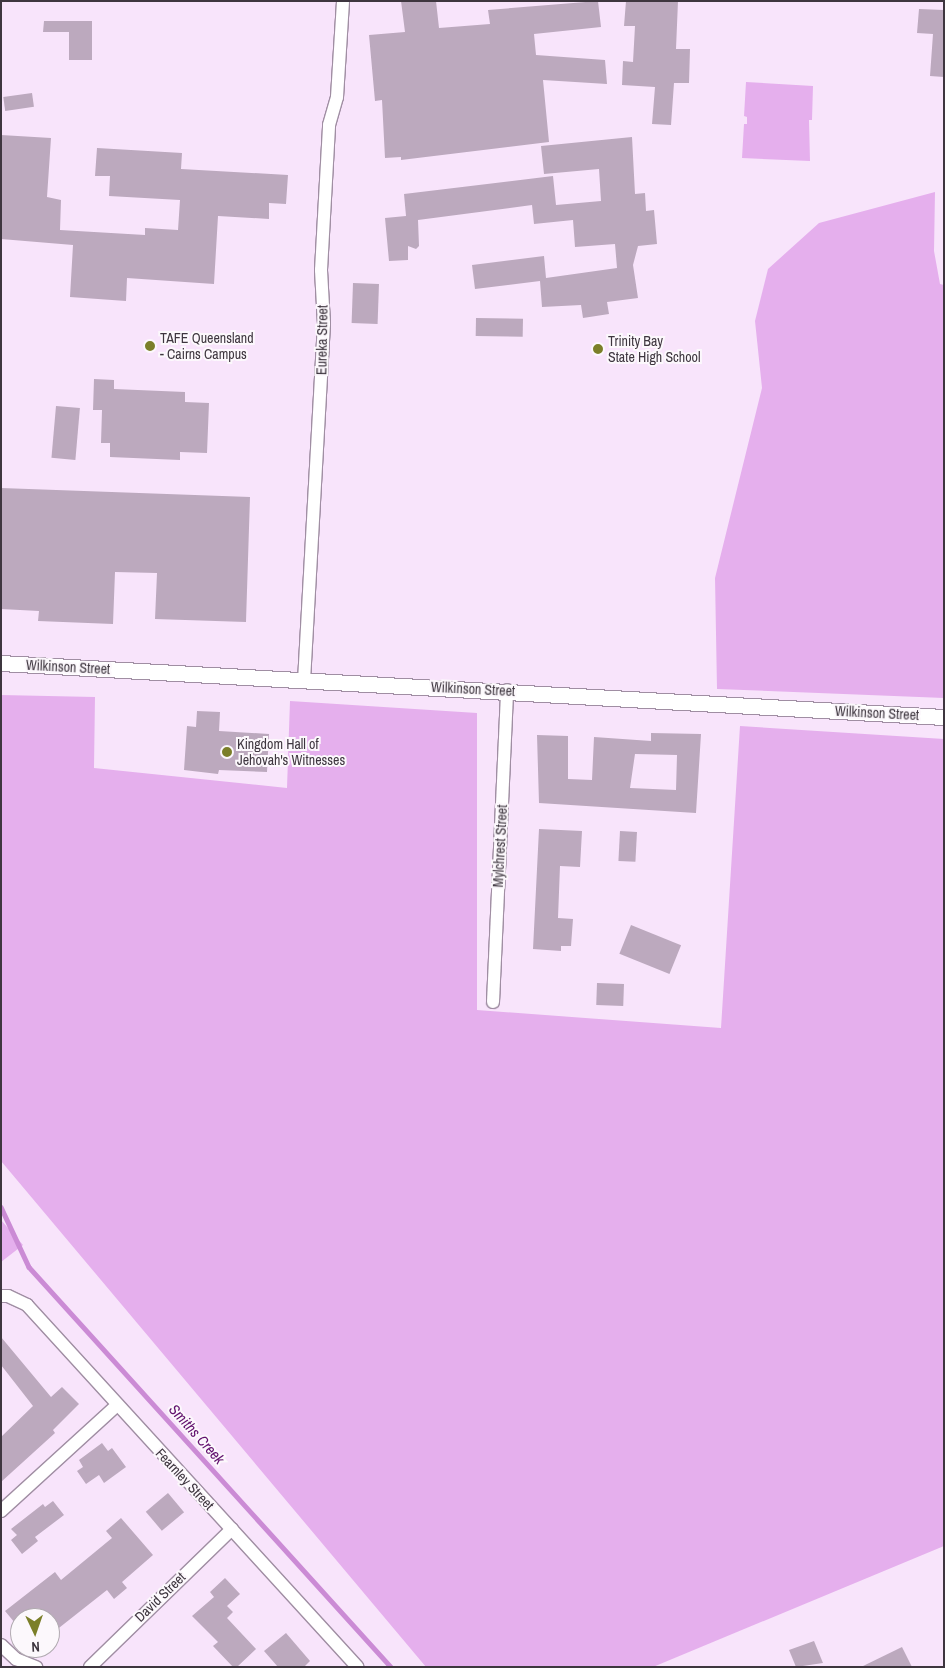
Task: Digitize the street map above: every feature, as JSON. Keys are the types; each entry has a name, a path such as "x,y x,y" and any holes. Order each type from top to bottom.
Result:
{"street":[{"name":"Eureka Street","path":"304,681 324,324 321,270 329,125 337,97 343,1"},
{"name":"Wilkinson Street","path":"1,663 304,681 507,690 944,717"},
{"name":"Mylchrest Street","path":"493,1002 507,690"},
{"name":"Fearnley Street","path":"5,1296 28,1306 116,1406 232,1529 357,1667"},
{"path":"1,1511 116,1406"},
{"name":"David Street","path":"90,1666 232,1529"},
{"path":"1,1645 16,1659 36,1667"}],"shaded area":[{"path":"746,82 813,86 812,120 809,120 810,161 742,158 744,124 747,124 747,117 744,116"},
{"path":"935,192 934,251 940,284 944,285 944,698 717,689 715,578 762,388 755,321 768,269 819,223"},
{"path":"1,695 95,697 94,768 287,788 290,701 477,713 477,1010 721,1028 740,726 944,739 944,1546 653,1667 426,1667 1,1161"},
{"path":"1,1220 23,1245 1,1262"}],"building":[{"path":"401,1 436,1 439,28 490,24 488,10 598,1 601,27 534,34 536,55 605,60 607,84 543,80 549,142 401,160 401,157 385,158 382,100 375,101 369,35 405,32"},
{"path":"626,1 678,1 676,49 690,49 689,83 674,83 671,125 652,124 655,87 622,85 623,61 633,62 635,26 624,26"},
{"path":"919,9 944,10 944,77 930,76 933,34 917,33"},
{"path":"44,21 92,21 92,60 69,60 69,32 43,32"},
{"path":"32,93 34,107 5,111 3,97"},
{"path":"1,135 51,138 47,197 61,200 60,230 145,235 145,228 178,230 180,200 109,196 110,176 95,176 97,148 182,153 181,169 288,175 286,204 269,203 269,219 218,216 214,284 127,278 126,301 70,297 73,245 1,239"},
{"path":"632,137 635,194 645,193 646,211 654,210 657,244 638,246 633,265 638,298 607,302 609,314 583,318 581,305 542,307 540,281 475,289 472,265 544,256 546,278 617,268 615,244 575,247 573,220 534,224 532,205 418,220 419,246 416,249 408,246 408,260 389,261 385,218 406,216 404,194 553,176 556,205 601,201 599,169 544,174 541,146"},
{"path":"353,283 379,284 378,324 352,323"},
{"path":"476,318 523,319 523,337 476,336"},
{"path":"94,379 114,380 114,389 185,392 185,402 209,403 207,453 180,452 180,460 110,457 110,443 101,443 102,410 93,410"},
{"path":"56,406 80,408 75,460 51,458"},
{"path":"1,488 250,497 246,622 155,619 157,573 115,572 113,624 38,621 39,611 1,609"},
{"name":"Kingdom Hall of Jehovah's Witnesses","path":"197,711 220,712 219,731 269,734 267,772 219,770 218,774 184,770 187,726 196,727"},
{"path":"651,733 701,734 696,813 539,803 537,735 568,736 568,779 592,780 594,737 651,741","holes":["635,754 677,755 676,790 630,788"]},
{"path":"539,829 582,831 580,867 560,866 558,918 573,919 571,946 561,946 561,951 533,949"},
{"path":"620,831 637,832 635,862 618,861"},
{"path":"631,925 681,945 669,974 619,954"},
{"path":"597,983 624,984 623,1006 596,1005"},
{"path":"1,1337 51,1397 62,1387 79,1404 53,1430 55,1433 1,1482 1,1437 33,1406 1,1365"},
{"path":"102,1443 108,1451 112,1448 126,1467 104,1483 99,1475 86,1484 77,1471 83,1467 79,1460"},
{"path":"168,1493 184,1512 162,1531 146,1512"},
{"path":"53,1501 64,1515 35,1537 38,1541 22,1554 11,1540 17,1535 11,1529 43,1504 45,1507"},
{"path":"121,1518 153,1555 122,1582 127,1588 114,1599 107,1590 60,1627 60,1608 10,1608 10,1617 5,1611 55,1572 61,1580 112,1538 106,1531"},
{"path":"225,1578 240,1594 227,1606 233,1612 227,1618 256,1649 237,1667 233,1667 213,1646 218,1642 192,1616 214,1597 210,1592"},
{"path":"286,1633 310,1661 304,1667 278,1667 264,1651"},
{"path":"814,1641 823,1663 796,1667 789,1650"},
{"path":"902,1647 912,1667 861,1667"}],"waterway":[{"name":"Smiths Creek","path":"1,1207 29,1267 391,1667"}],"place":[{"name":"TAFE Queensland - Cairns Campus","path":"150,346"},
{"name":"Trinity Bay State High School","path":"598,349"},
{"name":"Kingdom Hall of Jehovah's Witnesses","path":"227,752"}]}
